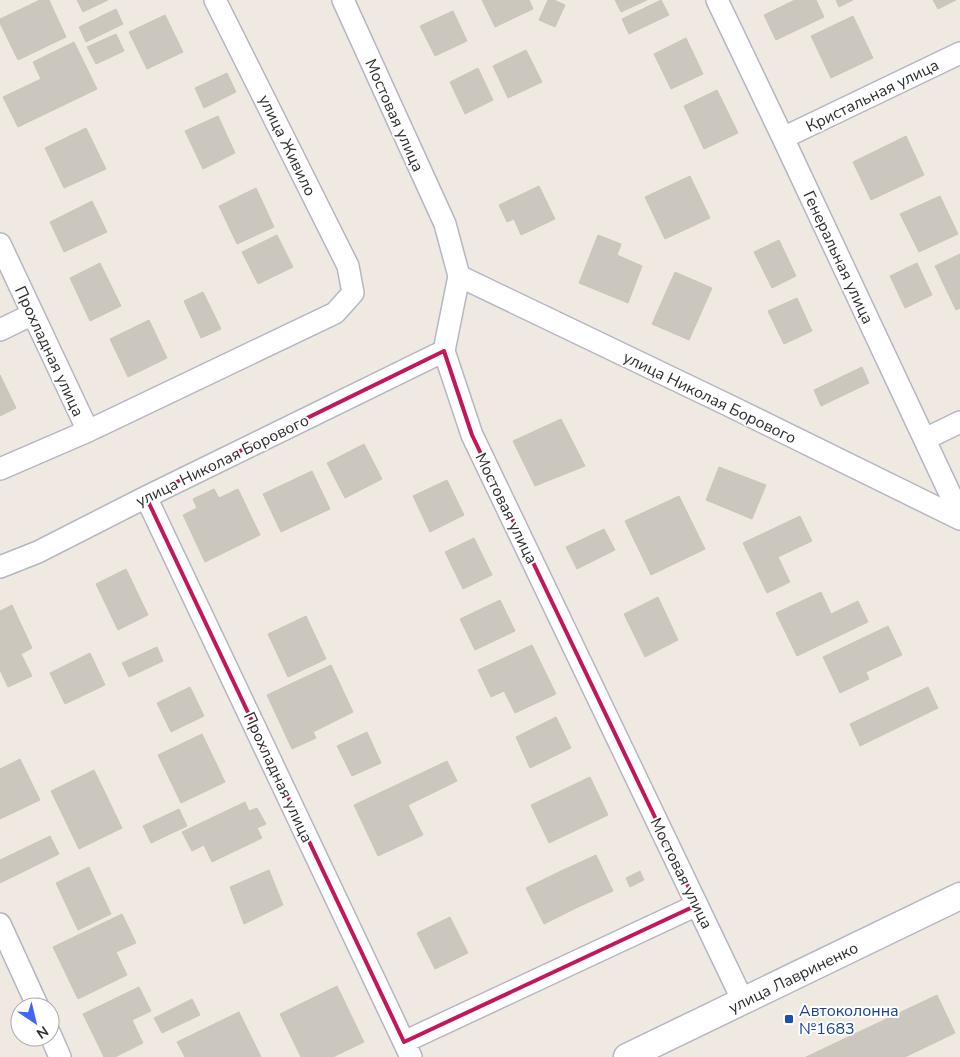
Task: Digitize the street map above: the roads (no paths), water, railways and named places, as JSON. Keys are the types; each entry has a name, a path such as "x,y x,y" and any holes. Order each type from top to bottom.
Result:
{"street":[{"name":"улица Живило","path":"88,431 335,313 354,293 348,266 215,0"},
{"name":"Мостовая улица","path":"343,0 445,224 459,276 444,351 472,435 743,1001"},
{"name":"Генеральная улица","path":"716,0 783,138 960,517"},
{"name":"Кристальная улица","path":"783,138 960,53"},
{"name":"Прохладная улица","path":"0,244 88,431"},
{"name":"улица Николая Борового","path":"459,276 960,517"},
{"path":"0,330 33,314"},
{"name":"улица Николая Борового","path":"0,567 38,552 444,351"},
{"path":"925,439 960,422"},
{"path":"0,469 88,431"},
{"name":"Прохладная улица","path":"146,497 408,1050"},
{"name":"улица Лавриненко","path":"627,1057 960,896"},
{"path":"408,1050 697,905"},
{"path":"0,924 33,997"}],"place":[{"name":"Автоколонна №1683","path":"789,1019"}]}
